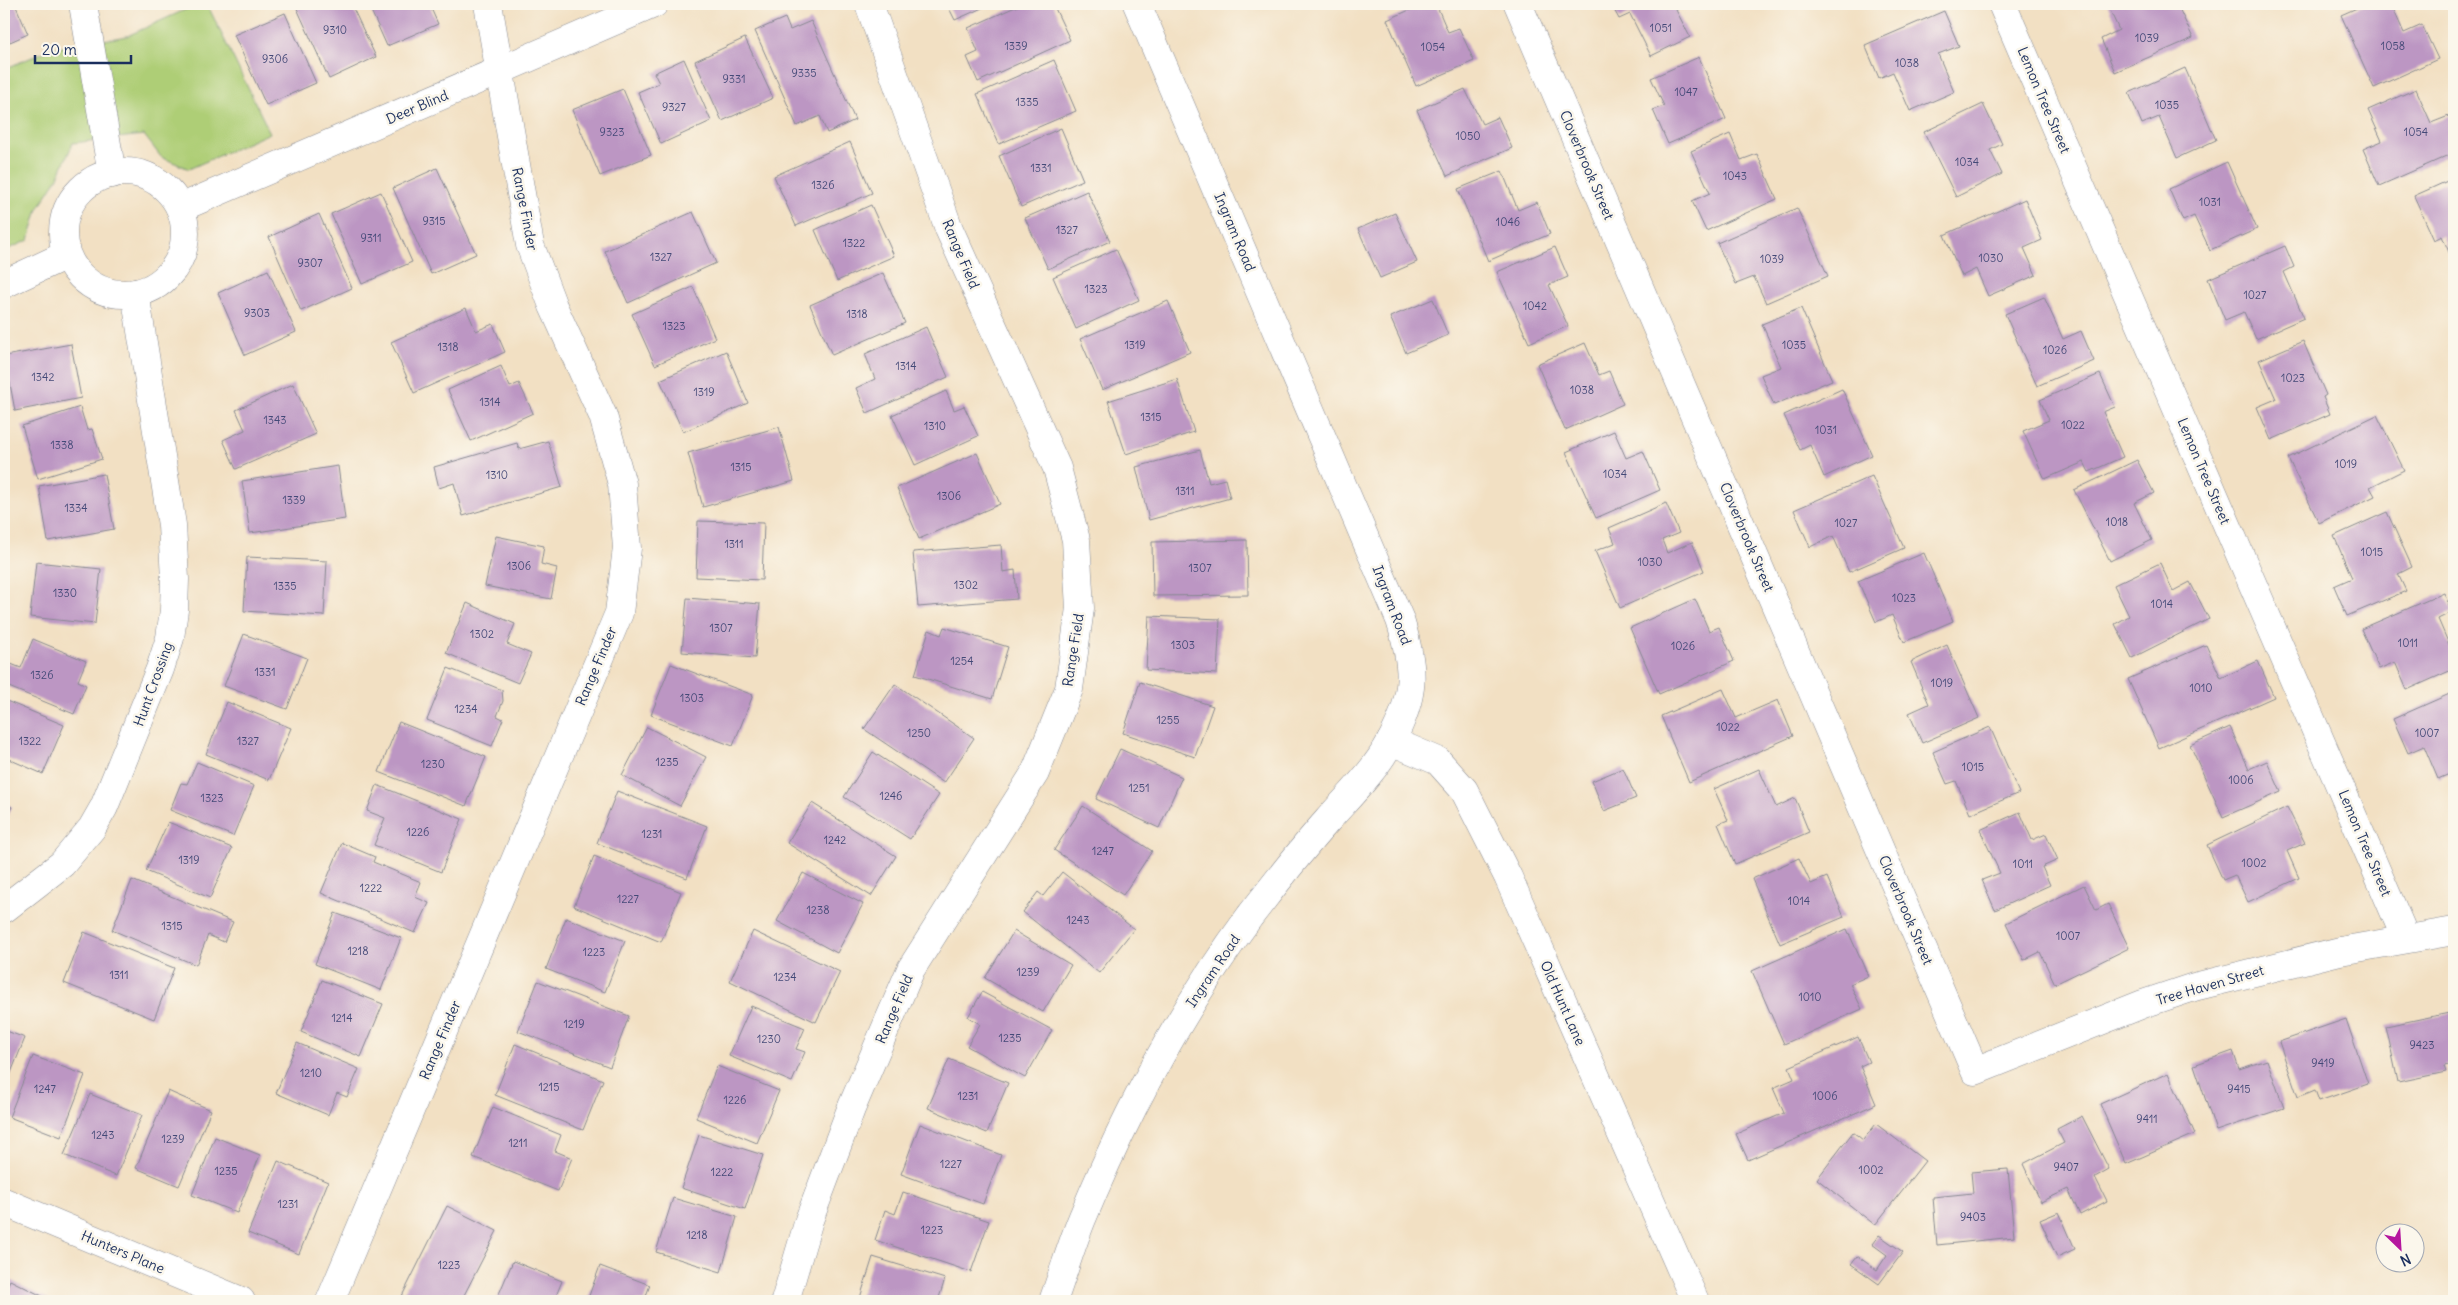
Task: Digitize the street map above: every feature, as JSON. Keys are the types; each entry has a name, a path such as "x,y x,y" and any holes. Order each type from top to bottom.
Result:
{"street":[{"path":"83,4 112,174"},
{"name":"Range Finder","path":"330,1301 619,613 627,548 622,484 602,416 553,306 530,245 488,4"},
{"name":"Deer Blind","path":"180,208 654,4"},
{"name":"Range Field","path":"785,1301 812,1211 851,1109 911,969 1035,774 1068,689 1080,608 1076,540 1057,468 949,229 869,4"},
{"name":"Ingram Road","path":"1053,1301 1082,1220 1121,1131 1168,1042 1204,981 1298,855 1377,763 1391,741 1411,692 1412,670 1410,651 1400,620 1137,4"},
{"name":"Cloverbrook Street","path":"1518,4 1975,1071"},
{"name":"Lemon Tree Street","path":"2002,4 2406,939"},
{"path":"132,173 152,179 168,191 180,208 185,230 182,252 171,271 155,286 135,293 114,294 94,286 77,273 66,256 62,235 66,214 76,195 92,181 112,174 132,173"},
{"path":"4,284 66,256"},
{"name":"Hunt Crossing","path":"4,909 62,864 92,828 104,807 160,669 170,638 176,579 172,526 135,293"},
{"name":"Old Hunt Lane","path":"1391,741 1438,761 1464,790 1508,878 1694,1301"},
{"name":"Tree Haven Street","path":"1975,1071 2143,1004 2194,987 2340,951 2454,931"},
{"name":"Hunters Plane","path":"4,1202 241,1301"}],"green space":[{"path":"198,4 207,4 270,133 189,169 161,157 144,135 73,143 57,179 38,209 29,240 4,251 4,69 51,49 127,36"}],"building":[{"path":"4,4 15,4 28,34 10,42 4,32"},
{"path":"295,4 351,4 376,57 329,79"},
{"path":"368,4 429,4 438,24 387,46"},
{"path":"947,4 991,4 955,20"},
{"path":"1022,4 1053,4 1070,40 978,82 967,57 978,52 968,28"},
{"path":"1423,4 1436,4 1448,32 1459,28 1474,61 1416,86 1387,20"},
{"path":"1611,4 1688,4 1676,10 1690,37 1651,56 1630,14 1619,19"},
{"path":"2107,4 2177,4 2193,38 2115,72 2101,39 2119,30"},
{"path":"2366,4 2391,4 2404,33 2422,25 2438,59 2374,88 2341,15"},
{"path":"1944,11 1959,46 1938,54 1954,92 1910,111 1893,72 1879,78 1865,45"},
{"path":"285,13 316,83 266,105 234,35"},
{"path":"785,18 790,30 811,21 855,120 827,133 820,116 797,126 755,31"},
{"path":"745,38 773,98 722,121 695,61"},
{"path":"1699,57 1726,119 1668,144 1653,110 1664,106 1651,78"},
{"path":"684,59 711,121 661,144 638,92 659,83 654,73"},
{"path":"1054,60 1076,111 999,144 977,94"},
{"path":"2185,68 2216,140 2177,158 2159,117 2142,124 2129,93"},
{"path":"623,89 651,155 600,176 572,110"},
{"path":"1465,89 1482,124 1498,117 1512,148 1447,176 1417,110"},
{"path":"2416,89 2431,123 2454,114 2454,153 2379,186 2363,149 2382,141 2368,110"},
{"path":"1983,104 2002,144 1990,150 2002,174 1956,197 1924,132"},
{"path":"1061,128 1083,180 1021,207 999,156"},
{"path":"1730,134 1741,160 1757,154 1777,199 1706,231 1692,201 1710,193 1691,151"},
{"path":"850,142 872,193 796,226 774,176"},
{"path":"2227,162 2257,229 2210,250 2194,216 2183,221 2169,189"},
{"path":"437,168 476,254 431,274 393,188"},
{"path":"1502,171 1518,210 1537,202 1550,234 1488,261 1458,189"},
{"path":"2454,178 2454,257 2452,259 2442,236 2434,240 2414,196"},
{"path":"1087,191 1110,241 1048,269 1025,218"},
{"path":"381,192 412,262 362,284 331,214"},
{"path":"2025,199 2042,240 2024,248 2036,275 1988,296 1976,269 1962,276 1944,235"},
{"path":"871,205 894,256 837,281 815,230"},
{"path":"1797,208 1828,276 1766,303 1754,277 1736,284 1717,243"},
{"path":"693,212 716,263 628,303 605,251"},
{"path":"1395,213 1417,262 1380,278 1358,229"},
{"path":"319,214 352,288 301,311 269,237"},
{"path":"2285,246 2294,267 2284,272 2304,318 2256,339 2244,312 2225,320 2208,279"},
{"path":"1555,247 1568,277 1549,285 1568,326 1529,343 1497,272"},
{"path":"1116,249 1139,300 1076,329 1053,277"},
{"path":"268,270 296,332 245,355 218,293"},
{"path":"883,273 905,323 832,355 810,305"},
{"path":"693,287 715,338 655,365 632,314"},
{"path":"2044,297 2063,339 2081,331 2094,361 2037,386 2005,314"},
{"path":"1433,299 1448,335 1406,353 1390,317"},
{"path":"1168,301 1190,352 1102,390 1080,339"},
{"path":"466,308 476,331 493,324 505,352 414,393 391,342"},
{"path":"1801,308 1832,380 1774,405 1761,375 1781,367 1762,324"},
{"path":"926,327 948,377 867,413 856,388 875,379 865,354"},
{"path":"2303,341 2326,395 2323,397 2330,414 2271,440 2257,407 2276,399 2259,360"},
{"path":"1585,343 1599,375 1609,371 1623,404 1565,430 1537,364"},
{"path":"71,344 81,398 15,411 5,356"},
{"path":"726,351 748,403 683,432 660,380"},
{"path":"501,366 510,387 519,383 533,413 471,441 448,390"},
{"path":"2100,374 2115,407 2103,412 2123,457 2089,472 2084,462 2045,479 2023,431 2049,420 2040,400"},
{"path":"1177,379 1194,432 1126,454 1108,401"},
{"path":"293,384 316,434 236,469 223,440 245,430 236,410"},
{"path":"1842,389 1872,455 1824,477 1810,445 1800,450 1784,415"},
{"path":"946,391 954,410 964,406 978,436 915,465 892,415"},
{"path":"80,407 87,430 92,429 102,459 38,479 22,426"},
{"path":"2377,415 2404,470 2370,487 2375,496 2319,523 2288,458"},
{"path":"779,427 794,481 703,507 688,453"},
{"path":"1614,431 1626,458 1643,451 1660,490 1596,518 1566,452"},
{"path":"548,441 562,487 463,516 454,483 439,488 434,467 517,443 519,449"},
{"path":"1200,450 1209,483 1225,479 1230,498 1149,520 1136,467"},
{"path":"977,453 1000,504 919,539 897,488"},
{"path":"2137,460 2154,493 2134,503 2152,540 2110,561 2074,490"},
{"path":"338,466 345,519 250,533 242,481"},
{"path":"104,474 114,529 48,541 39,486"},
{"path":"1872,476 1904,548 1849,572 1833,536 1810,547 1794,510"},
{"path":"1666,503 1679,533 1662,540 1667,553 1692,542 1704,571 1620,608 1595,551 1615,543 1609,528"},
{"path":"2387,512 2412,567 2398,574 2406,591 2347,616 2334,586 2352,578 2334,536"},
{"path":"698,521 764,523 762,580 696,577"},
{"path":"496,536 544,546 541,564 557,568 551,599 485,586"},
{"path":"1247,540 1248,595 1153,596 1152,542"},
{"path":"1001,545 1003,572 1015,570 1017,599 918,607 913,552"},
{"path":"1924,553 1953,621 1904,642 1892,615 1876,622 1858,581"},
{"path":"247,557 327,561 324,616 244,611"},
{"path":"36,562 101,569 95,624 30,617"},
{"path":"2160,563 2173,591 2190,582 2209,619 2132,658 2115,624 2129,616 2114,585"},
{"path":"2444,593 2452,612 2438,619 2454,656 2454,669 2407,690 2395,662 2379,669 2361,629"},
{"path":"687,598 760,604 755,658 682,652"},
{"path":"1695,599 1709,631 1719,627 1734,661 1659,694 1630,628"},
{"path":"467,603 515,624 507,644 531,654 518,683 446,653"},
{"path":"1149,616 1220,619 1217,674 1146,670"},
{"path":"944,627 1008,647 992,699 915,675 929,630 941,635"},
{"path":"244,634 307,658 287,709 224,686"},
{"path":"33,639 86,661 78,681 86,685 74,714 4,685 6,662 21,668"},
{"path":"1947,645 1979,718 1922,743 1909,713 1929,704 1911,662"},
{"path":"2206,645 2221,678 2258,661 2274,697 2159,748 2128,679"},
{"path":"671,664 753,695 733,746 651,715"},
{"path":"448,668 502,690 503,701 497,716 503,719 492,746 427,720"},
{"path":"1140,682 1213,706 1195,757 1123,733"},
{"path":"895,684 974,738 944,783 864,729"},
{"path":"1723,689 1736,718 1778,700 1793,736 1689,782 1661,716"},
{"path":"2454,692 2454,772 2438,779 2424,746 2408,753 2393,719"},
{"path":"4,700 64,725 43,774 4,757"},
{"path":"227,702 291,728 269,780 206,754"},
{"path":"399,722 486,757 466,806 379,772"},
{"path":"647,727 706,757 680,806 622,775"},
{"path":"1990,727 2019,793 1970,814 1956,781 1947,784 1933,752"},
{"path":"2230,727 2249,769 2267,761 2281,792 2223,817 2190,745"},
{"path":"1120,749 1182,777 1159,828 1096,799"},
{"path":"873,752 939,795 910,839 844,797"},
{"path":"197,762 254,786 233,836 170,810 181,783 187,784"},
{"path":"1623,768 1636,798 1604,811 1592,781"},
{"path":"1759,769 1776,807 1795,798 1809,832 1735,864 1718,824 1728,820 1714,789"},
{"path":"377,785 462,819 441,872 374,845 385,818 367,811"},
{"path":"617,791 707,826 687,878 597,843"},
{"path":"4,802 12,807 4,821"},
{"path":"812,803 896,856 871,896 787,843"},
{"path":"1083,806 1152,851 1123,895 1054,850"},
{"path":"2287,807 2305,843 2287,851 2299,878 2248,902 2235,875 2223,880 2207,845"},
{"path":"2020,812 2032,840 2046,834 2058,860 2042,867 2050,885 1995,910 1982,880 2000,873 1980,830"},
{"path":"168,822 232,848 210,898 146,871"},
{"path":"342,843 375,857 373,862 421,882 415,897 429,903 415,933 321,893"},
{"path":"594,856 681,892 661,942 574,906"},
{"path":"1799,858 1811,884 1827,877 1844,917 1780,944 1752,879"},
{"path":"1062,872 1134,929 1099,973 1023,912 1038,892 1043,896"},
{"path":"803,873 863,904 837,953 777,921"},
{"path":"132,880 233,922 224,942 208,935 196,965 112,930"},
{"path":"2084,885 2096,910 2108,904 2129,948 2055,984 2040,952 2024,960 2006,923"},
{"path":"335,913 401,938 381,990 315,964"},
{"path":"566,918 625,941 605,992 546,969"},
{"path":"1847,929 1868,976 1850,984 1862,1009 1784,1044 1752,971"},
{"path":"753,931 840,972 816,1022 730,981"},
{"path":"1014,931 1071,965 1043,1012 985,978"},
{"path":"84,932 174,968 154,1019 64,983"},
{"path":"322,980 383,1004 361,1057 301,1032"},
{"path":"538,981 629,1016 610,1067 518,1031"},
{"path":"982,992 1052,1030 1025,1078 967,1046 980,1024 968,1017"},
{"path":"751,1006 805,1028 796,1049 805,1052 792,1082 729,1056"},
{"path":"2454,1012 2454,1064 2444,1066 2446,1072 2398,1082 2386,1026"},
{"path":"2346,1019 2368,1084 2319,1101 2315,1090 2298,1097 2279,1042"},
{"path":"4,1030 25,1038 4,1090"},
{"path":"1858,1037 1869,1062 1860,1066 1876,1104 1748,1160 1736,1134 1784,1113 1773,1088 1794,1079 1789,1067"},
{"path":"297,1043 359,1069 347,1097 337,1093 328,1115 276,1093"},
{"path":"515,1044 603,1080 583,1130 495,1095"},
{"path":"2233,1051 2239,1069 2267,1060 2284,1108 2216,1131 2194,1065"},
{"path":"33,1056 85,1075 61,1137 9,1117"},
{"path":"949,1059 1008,1083 987,1133 928,1108"},
{"path":"717,1066 779,1091 757,1143 696,1118"},
{"path":"2168,1073 2195,1134 2126,1164 2100,1104"},
{"path":"168,1091 211,1110 179,1186 136,1168"},
{"path":"90,1094 142,1115 116,1176 64,1155"},
{"path":"493,1107 561,1135 555,1151 572,1158 558,1191 473,1157"},
{"path":"2082,1116 2109,1169 2095,1177 2107,1201 2080,1215 2068,1189 2041,1202 2023,1164 2064,1143 2057,1129"},
{"path":"920,1124 1001,1155 983,1204 901,1174"},
{"path":"1876,1124 1925,1161 1875,1225 1817,1179 1853,1132 1863,1140"},
{"path":"699,1135 763,1155 745,1209 681,1188"},
{"path":"215,1137 260,1155 237,1213 192,1195"},
{"path":"278,1161 328,1182 299,1254 248,1233"},
{"path":"2008,1169 2014,1237 1937,1245 1933,1197 1973,1193 1971,1172"},
{"path":"903,1192 989,1221 971,1272 875,1240 885,1210 895,1214"},
{"path":"673,1198 737,1217 721,1272 656,1252"},
{"path":"447,1206 497,1231 461,1301 400,1300"},
{"path":"2059,1212 2075,1249 2057,1257 2040,1220"},
{"path":"1879,1235 1903,1252 1879,1284 1851,1264 1857,1256 1877,1270 1887,1255 1872,1244"},
{"path":"873,1257 945,1279 938,1301 859,1301"},
{"path":"513,1261 562,1281 554,1301 496,1301"},
{"path":"600,1266 650,1285 644,1301 587,1301"},
{"path":"10,1280 52,1301 4,1301 4,1293"}]}
